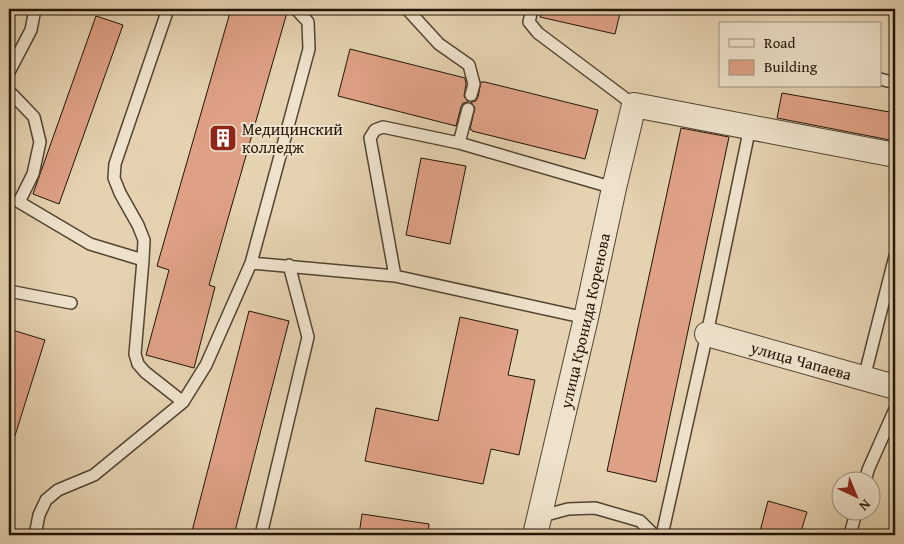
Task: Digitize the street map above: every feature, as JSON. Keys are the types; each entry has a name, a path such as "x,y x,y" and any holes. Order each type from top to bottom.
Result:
{"street":[{"path":"634,105 895,155"},
{"name":"улица Кронида Коренова","path":"537,526 634,105"},
{"name":"улица Чапаева","path":"707,334 895,388"}],"lane":[{"path":"9,72 31,30 35,9"},
{"path":"168,9 115,164 114,178 144,240 134,354 138,364 145,372 183,402"},
{"path":"35,535 39,515 46,500 58,490 94,476 183,402 206,365 252,262 310,49 308,22 296,9"},
{"path":"407,9 439,44 469,65 474,84 471,95"},
{"path":"532,9 529,22 538,33 634,105"},
{"path":"882,80 895,83"},
{"path":"9,91 34,117 40,142 33,174 14,202 90,244 143,260"},
{"path":"459,143 468,109"},
{"path":"395,276 370,138 375,130 382,127 459,143 614,188"},
{"path":"662,535 707,334 750,127"},
{"path":"864,378 895,256"},
{"path":"252,262 395,276 586,318"},
{"path":"261,535 308,337 289,265"},
{"path":"9,291 71,303"},
{"path":"868,472 895,409"},
{"path":"537,526 568,509 595,508 640,522 654,535"},
{"path":"850,535 853,522"}],"building":[{"name":"Медицинский колледж","path":"231,9 288,9 209,285 215,287 194,368 146,355 169,270 157,266"},
{"path":"541,9 621,9 615,34 540,17"},
{"path":"96,16 123,25 59,204 33,194"},
{"path":"350,49 465,78 464,96 468,102 463,103 461,107 456,126 338,96"},
{"path":"481,82 598,110 585,159 472,131 470,129 475,108 471,102 476,101 478,97"},
{"path":"782,93 895,113 895,141 777,118"},
{"path":"681,128 729,137 656,482 607,471"},
{"path":"421,158 466,166 450,244 406,235"},
{"path":"249,311 289,321 234,535 191,535"},
{"path":"460,317 518,330 508,375 535,380 519,455 491,449 483,484 365,461 376,408 438,421"},
{"path":"9,329 45,340 13,442 9,441"},
{"path":"768,501 807,512 800,535 759,535"},
{"path":"362,514 429,524 428,535 359,535"}],"place":[{"name":"Медицинский колледж","path":"223,138"}]}
